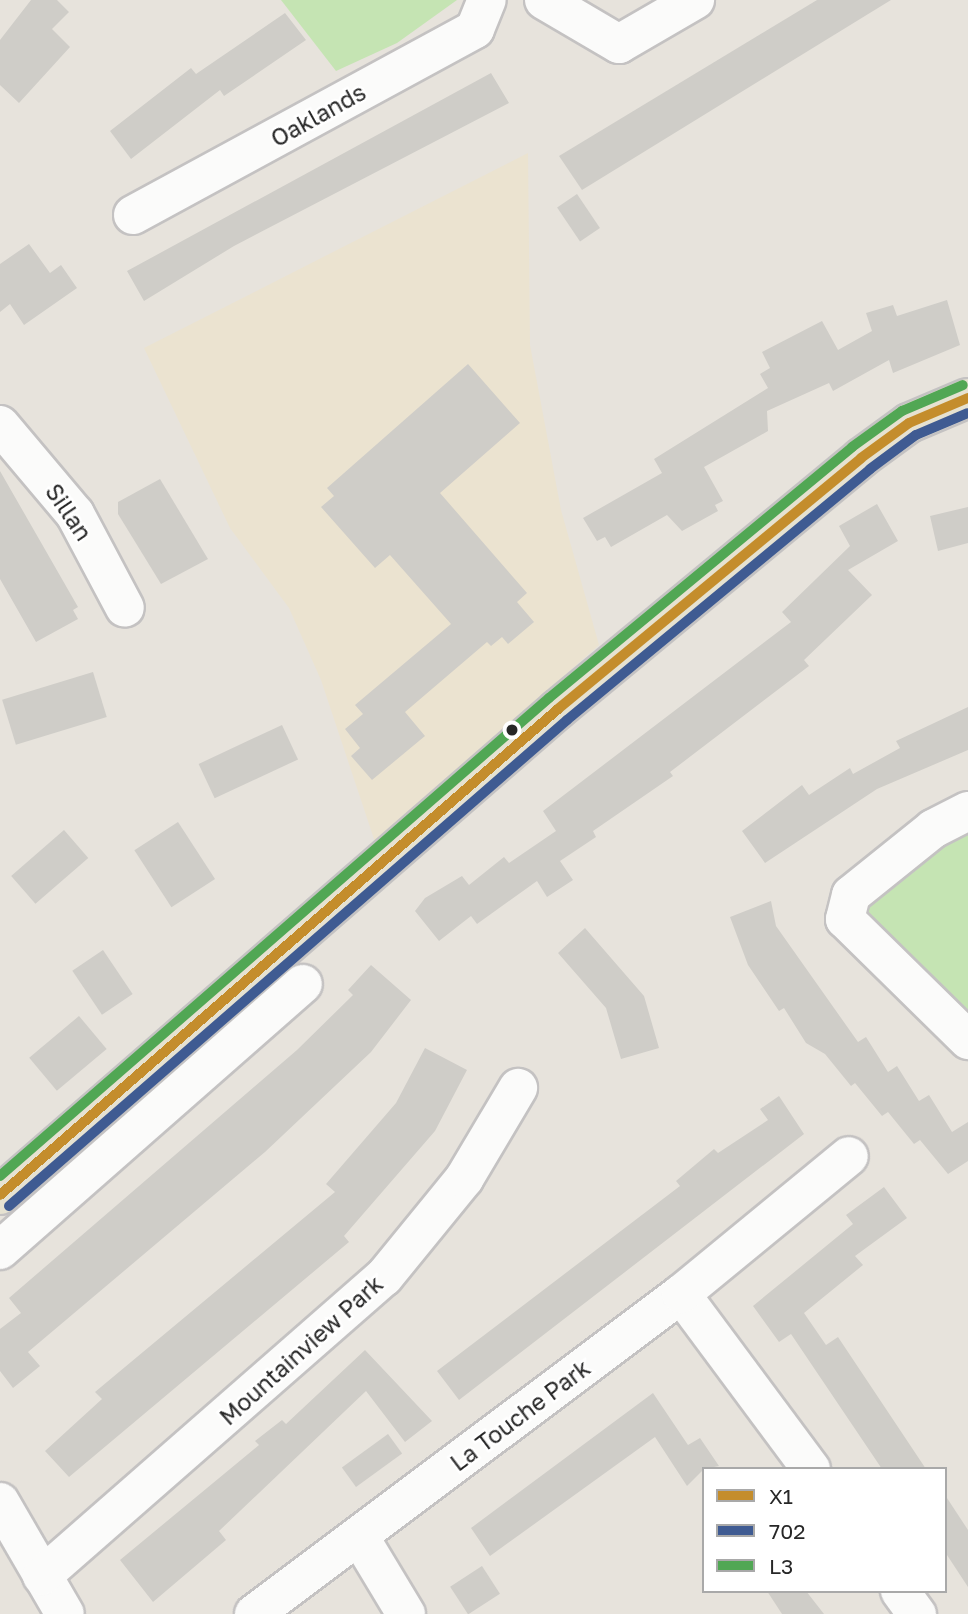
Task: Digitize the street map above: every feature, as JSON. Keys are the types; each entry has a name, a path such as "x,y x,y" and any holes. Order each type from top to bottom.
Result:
{"main road":[{"path":"0,1195 237,993 558,709 860,458 909,423 968,398"}],"street":[{"name":"Oaklands","path":"133,215 475,29 487,0"},
{"path":"544,0 619,44 695,0"},
{"name":"Sillan","path":"0,425 75,514 125,608"},
{"path":"968,811 933,829 851,895 845,919 968,1040"},
{"path":"0,1250 266,1020 303,984"},
{"path":"237,993 266,1020"},
{"name":"Mountainview Park","path":"42,1576 384,1277 464,1180 518,1088"},
{"name":"La Touche Park","path":"254,1614 681,1294 849,1156"},
{"path":"681,1294 810,1467"},
{"path":"0,1502 65,1614"},
{"path":"359,1536 406,1614"},
{"path":"901,1593 916,1614"}],"shaded area":[{"path":"528,153 530,345 561,510 599,645 375,842 321,680 289,608 230,528 144,348"}],"green space":[{"path":"281,0 457,0 397,43 336,71"},
{"path":"968,824 968,1023 861,925 861,903"}],"building":[{"path":"31,0 57,0 69,12 52,29 70,47 19,103 0,85 0,40"},
{"path":"817,0 891,0 582,190 559,156"},
{"path":"285,13 306,40 224,96 220,90 131,159 110,131 191,68 196,74"},
{"path":"491,73 509,103 234,246 144,301 127,271"},
{"path":"577,194 600,228 580,241 557,207"},
{"path":"29,244 50,273 61,265 77,288 24,325 10,304 0,312 0,264"},
{"path":"947,300 960,345 893,373 889,360 833,391 829,383 767,411 768,431 704,467 723,501 715,505 718,511 682,531 667,515 611,547 605,537 597,541 583,518 662,473 654,459 768,388 760,374 770,368 762,352 822,321 838,350 872,331 866,313 893,305 897,316"},
{"path":"468,364 520,423 440,493 527,593 517,602 534,622 508,644 502,637 491,646 487,642 405,712 425,736 372,780 351,756 360,748 345,729 363,714 355,705 451,624 390,555 375,568 321,507 334,496 327,488"},
{"path":"0,471 78,607 73,610 78,619 36,642 0,579"},
{"path":"160,479 208,559 161,584 118,514 118,502"},
{"path":"877,504 898,541 848,570 872,595 804,660 809,666 670,772 673,776 593,831 596,837 560,861 573,880 547,897 537,881 477,924 471,916 439,941 415,911 425,898 462,876 469,885 504,857 509,863 556,831 543,811 791,622 782,612 850,546 839,526"},
{"path":"968,507 968,543 938,551 930,516"},
{"path":"93,672 107,717 16,745 2,700"},
{"path":"968,707 968,750 877,789 765,863 742,831 802,785 809,795 850,768 853,774 900,748 896,741"},
{"path":"282,725 298,759 215,798 199,764"},
{"path":"178,822 215,879 171,907 134,850"},
{"path":"64,830 88,858 35,904 11,876"},
{"path":"771,901 776,926 858,1042 866,1037 888,1072 897,1066 919,1101 929,1095 952,1132 968,1122 968,1161 948,1174 920,1140 914,1144 888,1112 882,1116 855,1083 851,1086 825,1054 806,1043 784,1008 779,1011 748,965 730,917"},
{"path":"585,928 644,996 659,1048 621,1059 606,1008 558,953"},
{"path":"103,950 133,994 102,1015 72,971"},
{"path":"371,965 411,1000 371,1052 265,1152 28,1352 40,1366 13,1388 0,1371 0,1329 21,1313 9,1298 297,1050 353,995 348,990"},
{"path":"79,1016 107,1049 57,1091 29,1058"},
{"path":"425,1048 467,1070 435,1131 344,1236 349,1242 69,1477 45,1451 102,1399 95,1392 335,1192 326,1184 396,1103"},
{"path":"779,1096 804,1134 459,1400 437,1371 680,1186 676,1181 714,1149 718,1153 768,1120 760,1109"},
{"path":"884,1187 907,1218 855,1256 863,1265 804,1313 826,1345 838,1337 925,1467 881,1467 791,1334 779,1342 753,1306 853,1224 846,1215"},
{"path":"365,1350 432,1421 405,1442 366,1391 219,1531 226,1540 153,1602 120,1560 259,1445 255,1441 282,1420 286,1424"},
{"path":"653,1393 688,1445 700,1438 719,1466 702,1467 702,1471 687,1486 655,1437 490,1556 471,1528"},
{"path":"388,1434 402,1453 356,1487 342,1468"},
{"path":"947,1498 968,1530 968,1587 947,1555"},
{"path":"482,1566 500,1594 468,1614 450,1587"},
{"path":"768,1593 808,1593 824,1614 782,1614"}],"transit line":[{"name":"L3","path":"0,1176 549,698 852,447 902,411 963,385"},
{"name":"X1","path":"0,1195 558,709 861,458 909,423 968,398"},
{"name":"702","path":"9,1206 567,720 870,469 916,435 968,413"}]}
